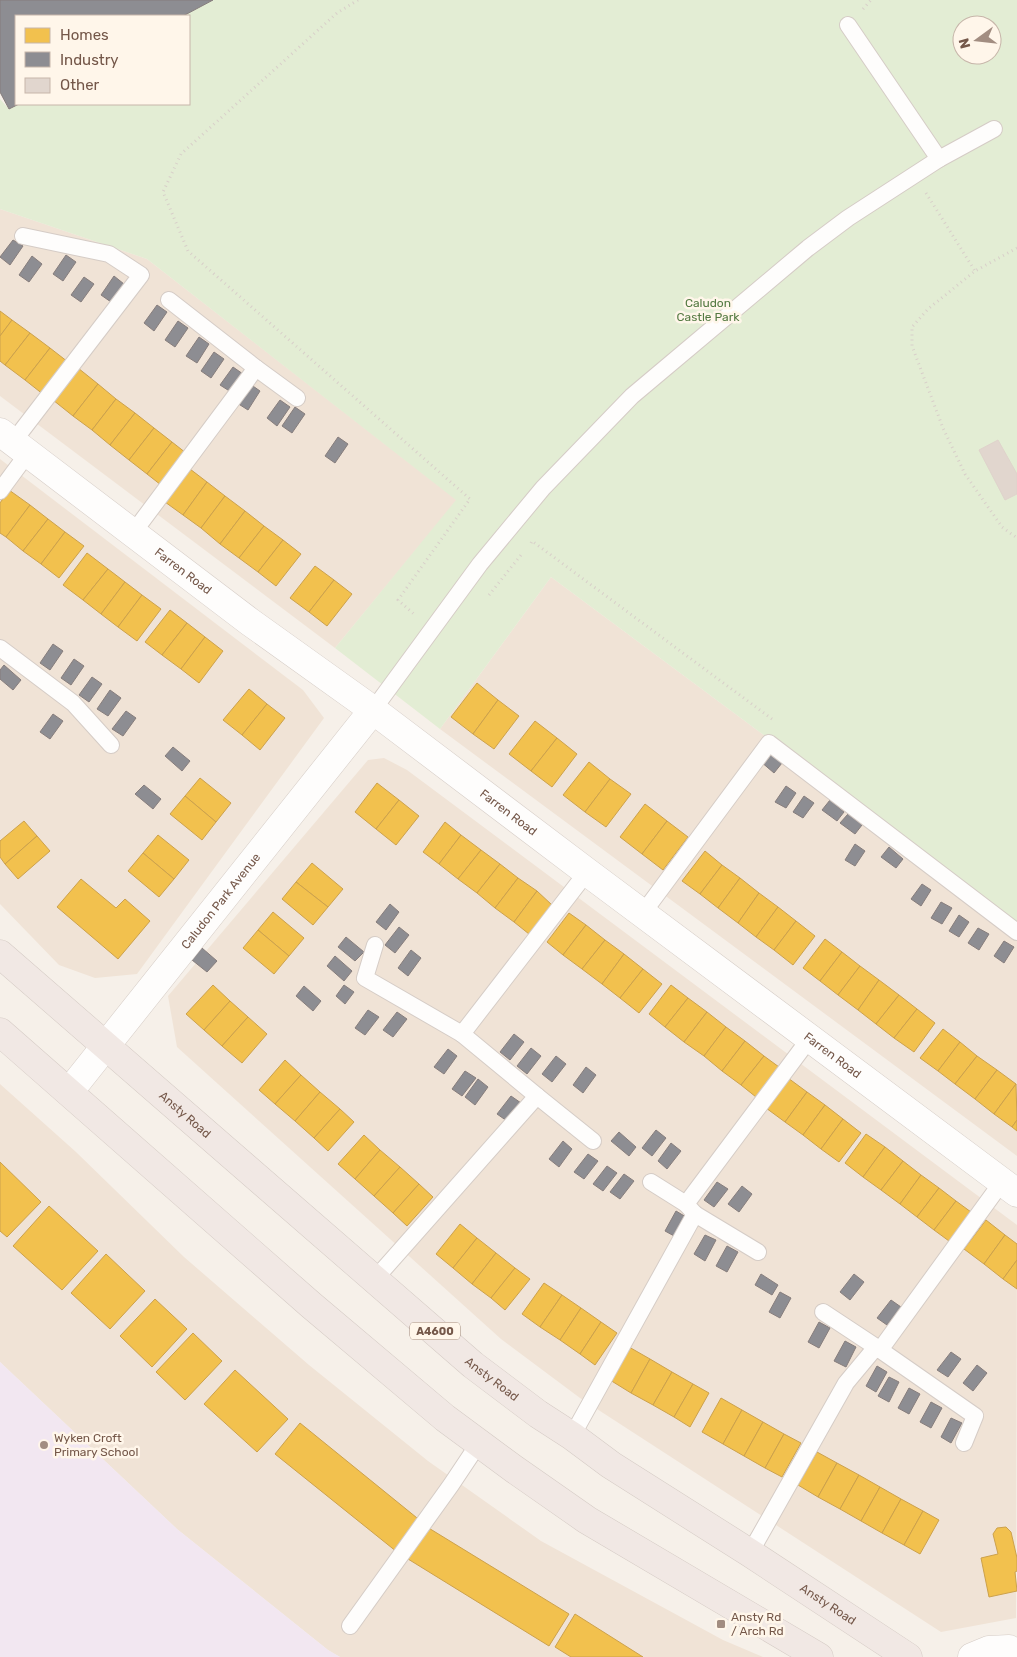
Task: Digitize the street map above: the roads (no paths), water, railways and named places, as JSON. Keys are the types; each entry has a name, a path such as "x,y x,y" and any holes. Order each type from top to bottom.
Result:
{"highway":[{"name":"Ansty Road","path":"0,954 473,1364 538,1414 611,1465 750,1553 908,1657"},
{"path":"0,1032 310,1305 445,1418 587,1520 819,1657"}],"street":[{"name":"Farren Road","path":"14,442 250,622 373,710 810,1038 1011,1183"},
{"name":"Caludon Park Avenue","path":"69,1092 373,710"},
{"path":"972,1657 989,1650 1010,1649"}],"lane":[{"path":"848,25 939,159"},
{"path":"373,710 480,564 543,488 632,396 808,248 848,218 939,159 994,129"},
{"path":"0,491 14,442 141,276 108,254 23,236"},
{"path":"169,300 297,398"},
{"path":"133,532 256,368"},
{"path":"0,648 72,703 112,745"},
{"path":"643,913 769,743 1017,932"},
{"path":"462,1034 587,872"},
{"path":"374,945 365,978 462,1034 594,1140"},
{"path":"572,1436 691,1209 810,1038"},
{"path":"374,1278 537,1096"},
{"path":"651,1182 758,1252"},
{"path":"750,1553 846,1383 878,1348 1011,1183"},
{"path":"823,1312 975,1416 964,1443"},
{"path":"350,1626 479,1443"}],"place":[{"name":"Wyken Croft Primary School","path":"44,1445"},
{"name":"Ansty Rd / Arch Rd","path":"721,1624"}],"park label":[{"name":"Caludon Castle Park","path":"708,310"}]}
